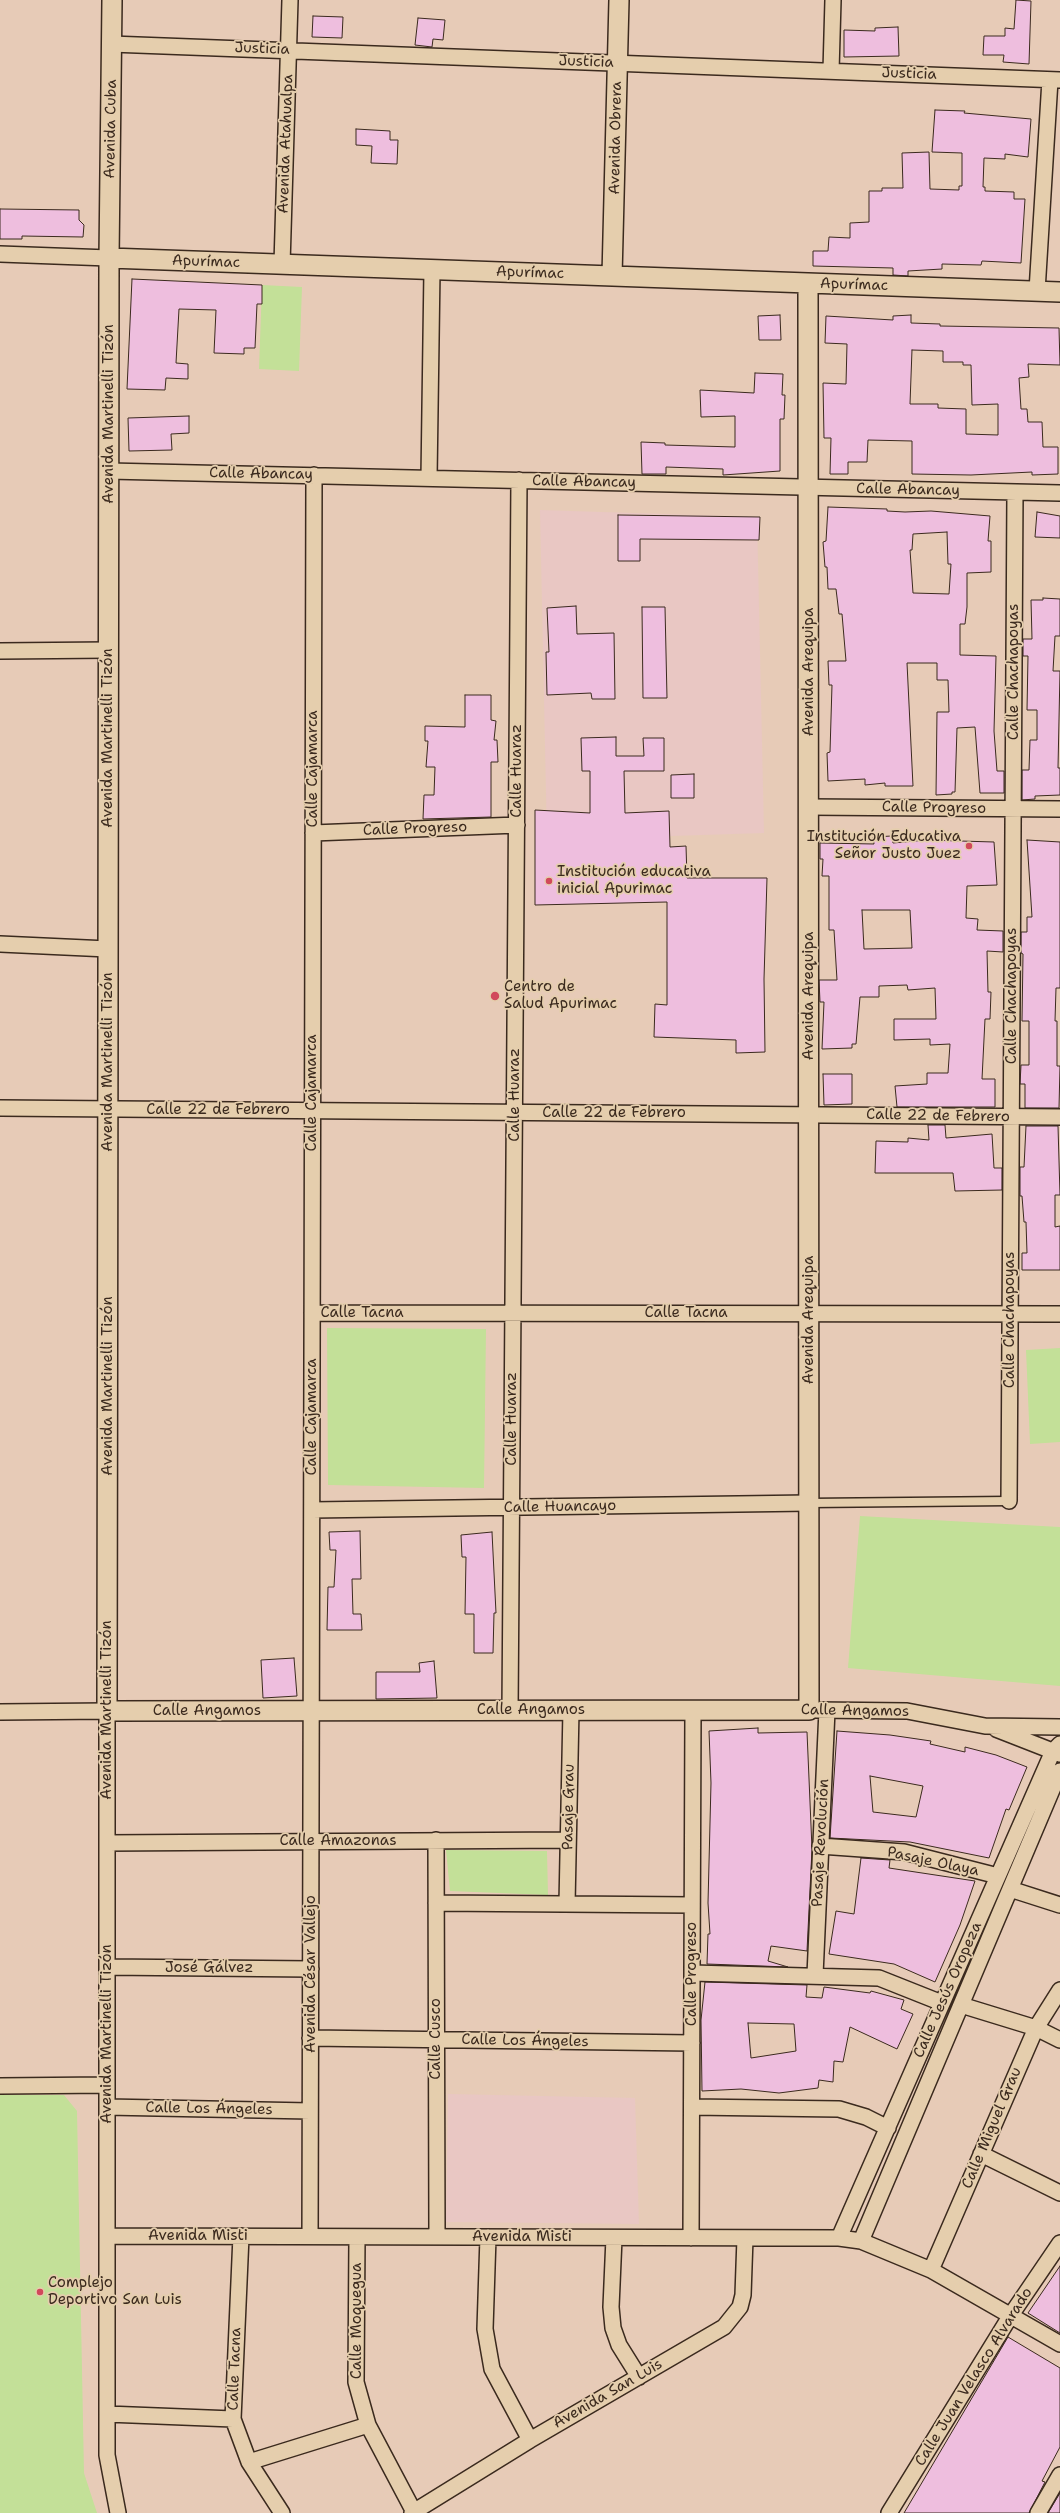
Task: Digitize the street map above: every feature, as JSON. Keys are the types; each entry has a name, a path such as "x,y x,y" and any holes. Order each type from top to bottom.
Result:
{"street":[{"name":"Avenida Cuba","path":"109,258 112,0"},
{"name":"Avenida Atahualpa","path":"282,264 290,0"},
{"name":"Avenida Obrera","path":"612,276 619,0"},
{"path":"831,71 833,0"},
{"name":"Justicia","path":"111,44 1055,80"},
{"path":"1037,291 1055,80"},
{"name":"Apurímac","path":"0,254 1060,292"},
{"name":"Avenida Martinelli Tizón","path":"109,258 107,2454 118,2513"},
{"path":"429,478 432,270"},
{"name":"Avenida Arequipa","path":"808,283 809,1503 818,1710"},
{"name":"Calle Abancay","path":"109,471 1060,493"},
{"name":"Calle Cajamarca","path":"311,1711 314,475"},
{"name":"Calle Huaraz","path":"510,1710 519,480"},
{"name":"Calle Chachapoyas","path":"1009,1501 1015,492"},
{"path":"0,651 109,650"},
{"name":"Calle Progreso","path":"809,807 1060,809"},
{"name":"Calle Progreso","path":"313,833 517,825"},
{"path":"0,944 108,949"},
{"name":"Calle 22 de Febrero","path":"0,1108 1060,1117"},
{"name":"Calle Tacna","path":"312,1313 1060,1314"},
{"name":"Calle Huancayo","path":"312,1510 809,1503"},
{"name":"Calle Angamos","path":"0,1712 510,1710 907,1711 985,1726 1060,1726"},
{"name":"Pasaje Grau","path":"567,1904 571,1710"},
{"name":"Calle Progreso","path":"691,2238 693,1710"},
{"name":"Pasaje Revolución","path":"815,1976 820,1846 818,1710"},
{"name":"Avenida César Vallejo","path":"310,2236 311,1711"},
{"path":"985,1726 1058,1750"},
{"name":"Calle Jesús Oropeza","path":"839,2238 998,1876 1058,1750"},
{"name":"Calle Jesús Oropeza","path":"861,2241 1060,1773"},
{"name":"Calle Cusco","path":"436,1840 437,2237"},
{"name":"Calle Amazonas","path":"107,1843 568,1840"},
{"name":"Pasaje Olaya","path":"820,1846 904,1852 998,1876"},
{"path":"1010,1889 1060,1905"},
{"path":"436,1903 692,1905"},
{"name":"José Gálvez","path":"107,1968 311,1969"},
{"path":"692,1973 879,1978 942,2003"},
{"name":"Calle Miguel Grau","path":"931,2270 1036,2028 1060,1990"},
{"path":"961,2005 1036,2028 1060,2040"},
{"name":"Calle Los Ángeles","path":"310,2038 692,2043"},
{"path":"0,2086 107,2085"},
{"name":"Calle Los Ángeles","path":"107,2107 310,2112"},
{"path":"692,2107 839,2109 866,2118 888,2128"},
{"path":"982,2154 1060,2193"},
{"name":"Avenida Misti","path":"107,2236 839,2238 861,2241 931,2270 1060,2344"},
{"name":"Calle Tacna","path":"241,2236 233,2419 249,2462 282,2513"},
{"name":"Calle Moquegua","path":"357,2237 356,2382 368,2425 413,2512"},
{"path":"488,2237 485,2329 492,2369 530,2440"},
{"path":"614,2238 611,2307 614,2328 619,2345 639,2377"},
{"name":"Avenida San Luis","path":"413,2512 530,2440 724,2327 733,2318 743,2295 745,2238"},
{"name":"Calle Juan Velasco Alvarado","path":"889,2513 1010,2315 1060,2243"},
{"path":"107,2414 233,2419"},
{"path":"249,2462 368,2425"},
{"path":"1038,2513 1060,2475"}],"lane":[{"path":"809,1503 1009,1501"}],"shaded area":[{"path":"540,510 757,517 764,833 547,840"},
{"path":"448,2094 635,2098 639,2224 446,2222"}],"green space":[{"path":"262,285 302,287 299,371 259,369"},
{"path":"327,1328 486,1329 484,1488 328,1485"},
{"path":"1060,1348 1060,1442 1030,1444 1026,1350"},
{"path":"860,1516 1060,1527 1060,1686 848,1668"},
{"path":"446,1850 547,1851 548,1895 450,1891"},
{"name":"Complejo Deportivo San Luis","path":"0,2095 64,2095 77,2111 84,2473 97,2513 0,2513"}],"building":[{"path":"1016,0 1031,1 1029,64 1003,62 1004,55 983,55 984,36 1005,36 1005,28 1014,29"},
{"path":"313,16 343,17 342,38 312,37"},
{"path":"418,18 445,20 443,40 433,39 432,47 415,45"},
{"path":"898,27 899,56 844,57 844,30 875,31 875,28"},
{"path":"935,110 965,111 964,113 1031,119 1028,157 1005,154 1005,159 984,158 983,187 985,187 985,191 1014,192 1014,199 1025,199 1021,263 982,261 981,265 942,264 942,269 908,271 908,276 893,275 893,268 813,266 813,251 828,251 829,237 850,238 850,223 869,222 869,191 882,191 882,188 903,188 902,153 929,152 930,189 959,190 959,186 962,186 962,153 932,152"},
{"path":"356,129 390,131 390,140 398,140 397,164 371,163 372,146 356,145"},
{"path":"0,209 79,210 79,220 84,225 83,237 22,236 22,239 0,239"},
{"path":"132,279 262,285 262,304 257,304 255,348 244,348 244,354 214,353 216,310 179,309 176,363 188,364 188,379 166,378 165,390 127,389"},
{"path":"780,315 781,340 759,340 758,316"},
{"path":"911,315 911,323 940,324 940,326 1059,328 1060,365 1028,364 1029,377 1019,378 1021,409 1027,409 1028,422 1042,422 1043,447 1058,447 1058,474 1032,475 1032,472 971,475 912,474 912,441 868,440 867,462 848,462 848,474 830,474 831,438 824,438 823,383 846,384 847,344 825,343 826,316 893,320 893,316","holes":["912,350 943,351 943,362 963,362 963,365 971,365 972,405 998,404 998,435 966,434 966,409 938,408 938,404 910,404"]},
{"path":"755,373 783,374 782,395 785,395 784,419 780,419 780,471 723,475 723,469 666,467 666,474 642,474 641,442 665,443 665,445 735,447 735,416 701,417 700,390 754,393"},
{"path":"189,416 189,433 171,434 172,450 129,451 128,418"},
{"path":"828,507 887,509 887,511 905,512 931,511 990,516 988,541 991,541 991,572 967,573 967,607 965,624 960,624 960,655 996,656 994,731 997,771 1004,771 1004,793 980,793 975,727 957,728 955,792 952,792 952,794 936,795 937,712 949,712 948,680 937,680 937,663 907,663 913,786 885,786 885,783 865,785 865,779 828,781 827,753 830,752 832,685 829,685 828,661 846,661 842,614 839,614 836,589 828,589 827,567 825,567 823,542 826,541","holes":["947,532 948,564 951,564 949,594 913,593 910,550 912,550 913,534"]},
{"path":"1037,512 1060,516 1060,538 1035,537"},
{"path":"618,515 760,517 759,540 640,539 640,561 618,561"},
{"path":"1043,598 1060,599 1060,636 1055,636 1053,671 1060,671 1058,768 1060,768 1060,795 1035,796 1035,799 1022,800 1022,770 1029,770 1030,740 1037,740 1037,710 1027,710 1028,656 1023,656 1023,639 1032,639 1031,600 1043,600"},
{"path":"576,606 577,634 614,633 615,699 592,699 591,693 547,695 546,652 549,652 547,608"},
{"path":"642,607 665,607 667,698 643,698"},
{"path":"465,695 491,695 491,720 496,721 494,740 497,740 498,762 491,762 491,817 423,819 424,795 434,795 435,767 426,767 428,741 425,741 425,726 465,727"},
{"path":"616,737 616,756 644,756 643,738 664,738 664,771 624,771 625,813 669,811 670,847 686,846 687,878 767,878 764,979 765,1052 736,1053 736,1040 654,1037 655,1004 667,1005 667,902 535,905 535,810 590,813 590,771 582,771 581,738"},
{"path":"694,774 694,798 671,798 671,775"},
{"path":"892,836 893,843 926,840 994,842 997,885 967,886 966,918 978,919 977,930 1003,931 1003,952 987,951 988,992 991,992 990,1019 985,1019 982,1079 995,1079 995,1107 897,1107 895,1086 927,1084 927,1073 948,1073 950,1044 930,1045 930,1039 894,1040 894,1019 936,1019 935,988 908,990 907,985 879,986 879,997 860,997 856,1044 852,1044 852,1048 822,1049 824,1002 820,1002 819,980 837,980 834,930 829,930 829,876 822,876 823,859 820,859 820,843 874,844 873,837","holes":["862,910 910,910 912,948 864,949"]},
{"path":"1027,840 1060,842 1060,988 1056,988 1055,1021 1057,1021 1057,1066 1060,1066 1059,1108 1025,1108 1025,1084 1020,1084 1021,1065 1029,1065 1029,1021 1022,1021 1023,954 1021,953 1021,932 1027,932 1027,917 1032,917"},
{"path":"823,1074 852,1074 852,1104 824,1105"},
{"path":"928,1125 945,1125 946,1138 992,1134 994,1168 1002,1168 1002,1190 955,1191 953,1173 875,1173 876,1141 908,1142 908,1138 929,1140"},
{"path":"1026,1126 1058,1126 1060,1195 1055,1195 1055,1227 1060,1226 1060,1270 1022,1270 1022,1253 1027,1253 1026,1222 1024,1222 1022,1196 1020,1196 1020,1167 1024,1167"},
{"path":"360,1531 361,1579 352,1579 353,1614 361,1614 362,1630 327,1630 328,1587 334,1587 336,1550 330,1550 329,1532"},
{"path":"492,1532 496,1613 494,1613 493,1653 474,1653 474,1614 465,1614 466,1557 462,1557 461,1535"},
{"path":"294,1658 297,1696 263,1698 261,1660"},
{"path":"434,1661 437,1698 376,1699 376,1672 420,1672 419,1663"},
{"path":"758,1728 758,1733 807,1732 812,1849 807,1951 771,1946 768,1961 788,1967 707,1964 708,1934 710,1934 708,1903 711,1783 709,1731"},
{"path":"837,1731 890,1735 931,1741 930,1744 965,1752 965,1747 996,1755 1027,1767 1009,1810 1006,1809 989,1858 910,1842 830,1838","holes":["870,1776 923,1786 916,1817 873,1812"]},
{"path":"861,1858 890,1860 889,1868 975,1881 960,1925 935,1982 894,1964 829,1954 836,1911 854,1914"},
{"path":"705,1982 807,1985 806,1997 822,1998 824,1987 870,1993 871,1991 904,2000 901,2009 913,2014 897,2049 850,2027 843,2062 834,2061 833,2082 819,2080 818,2088 779,2093 741,2089 702,2091 701,2020","holes":["748,2023 794,2024 796,2051 751,2058"]},
{"path":"1060,2266 1060,2333 1028,2313"},
{"path":"1008,2337 1060,2368 1060,2447 1042,2481 1045,2482 1029,2513 904,2513"},
{"path":"1060,2493 1060,2513 1048,2513"}],"place":[{"name":"Institución Educativa Señor Justo Juez","path":"969,846"},
{"name":"Institución educativa inicial Apurimac","path":"549,881"},
{"name":"Centro de Salud Apurimac","path":"495,996"},
{"name":"Complejo Deportivo San Luis","path":"40,2292"}]}
